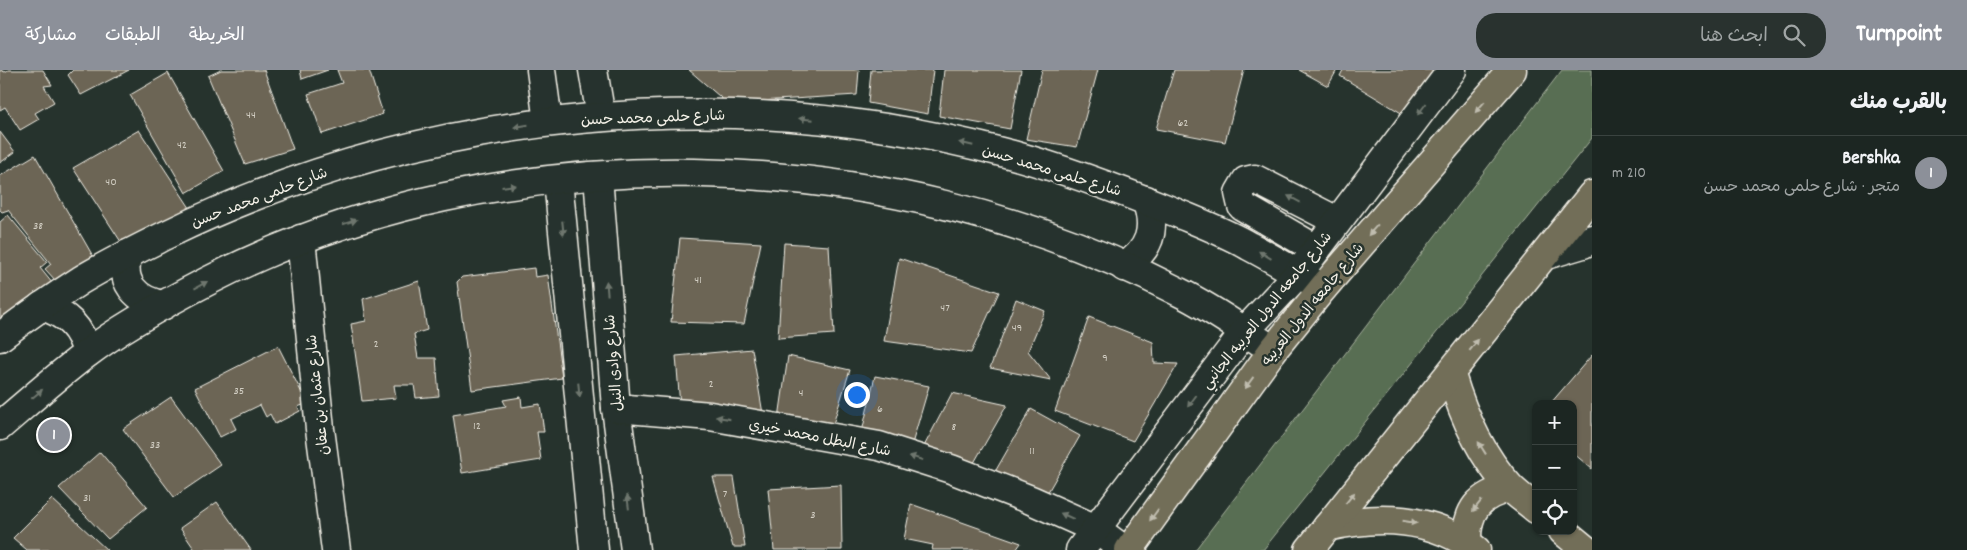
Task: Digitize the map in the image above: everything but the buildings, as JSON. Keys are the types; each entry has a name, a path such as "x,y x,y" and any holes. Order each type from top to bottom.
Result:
{"main road":[{"name":"شارع جامعه الدول العربيه","path":"1129,550 1273,350 1323,288 1512,70"},
{"path":"1309,550 1451,375 1592,196"},
{"path":"1451,375 1461,407 1480,446 1510,488 1532,506"},
{"path":"1471,546 1466,527 1472,512 1481,500 1495,491 1510,488"},
{"path":"1327,527 1374,519 1398,520 1422,524 1445,532 1471,546"},
{"path":"1568,535 1586,550"}],"street":[{"path":"541,70 548,122"},
{"path":"593,70 601,117"},
{"name":"شارع جامعه الدول العربيه الجانبي","path":"1088,540 1244,331 1298,274 1452,70"},
{"name":"شارع حلمى محمد حسن","path":"0,337 81,280 128,254 207,215 290,182 374,155 460,136 548,122 601,117 684,114 767,116 850,123 932,136 1013,155 1092,180 1146,200 1241,241 1323,288"},
{"path":"0,426 87,353 164,305 224,273 301,239 351,221 454,195 598,176 680,173 750,174 818,181 954,206 1020,225 1085,249 1180,292 1273,350"},
{"name":"شارع وادى النيل","path":"598,176 616,408 635,550"},
{"path":"1316,249 1242,206 1239,193 1246,181 1255,179 1337,221"},
{"path":"558,180 594,550"},
{"path":"1124,267 1142,253 1147,243 1152,222 1146,200"},
{"name":"شارع عثمان بن عفان","path":"301,239 320,429 336,550"},
{"path":"1546,255 1583,244 1592,239"},
{"path":"128,254 125,263 129,284 144,300 164,305"},
{"path":"42,306 55,310 72,323 84,340 87,353"},
{"name":"شارع البطل محمد خيري","path":"616,408 710,416 879,446 960,472 1031,500 1088,540 1124,550"}],"green space":[{"path":"1562,70 1592,70 1592,138 1263,550 1195,550"}],"place":[{"name":"Bershka","path":"54,435"}]}
